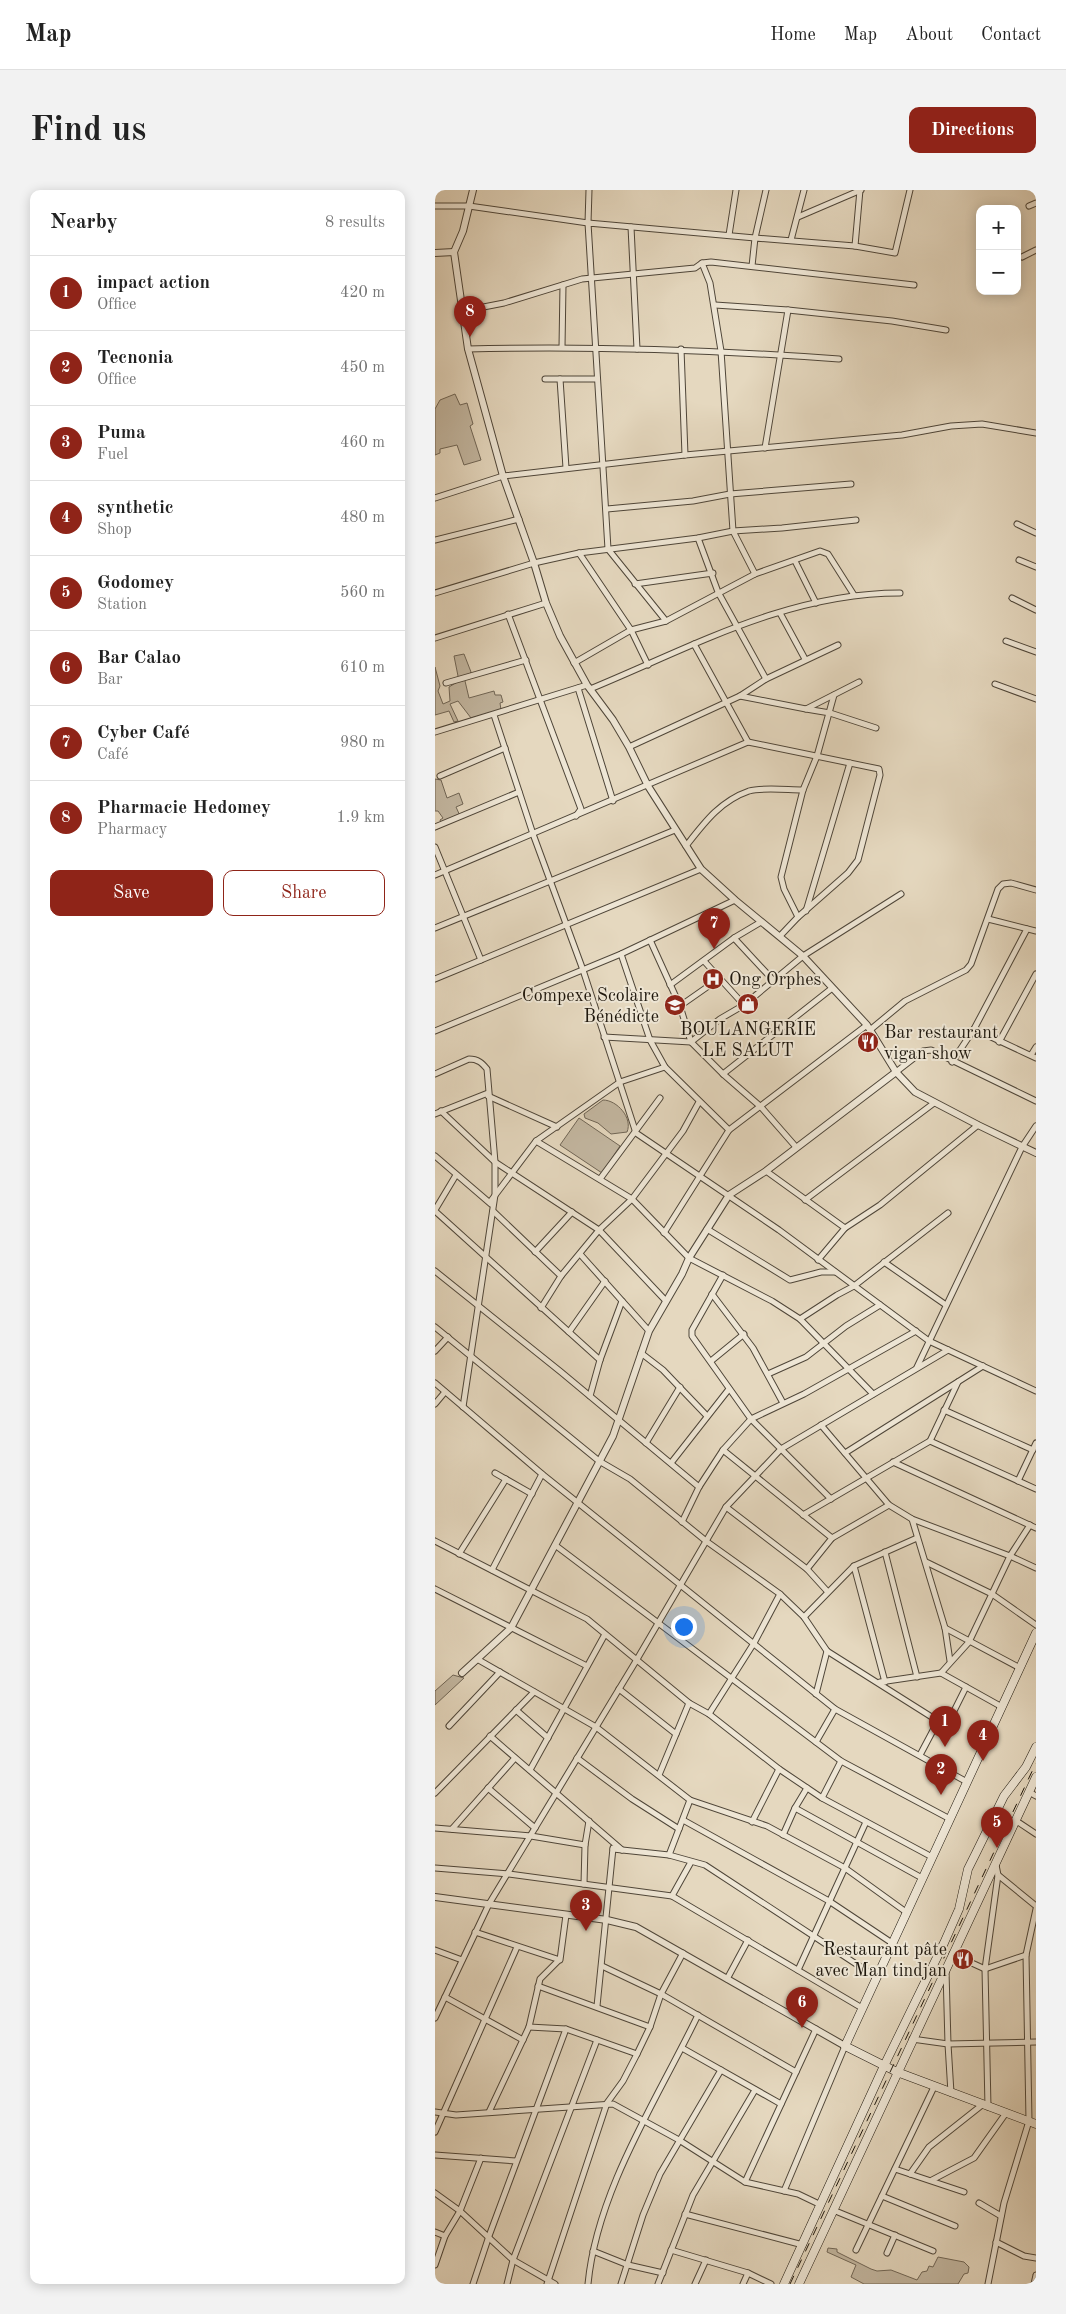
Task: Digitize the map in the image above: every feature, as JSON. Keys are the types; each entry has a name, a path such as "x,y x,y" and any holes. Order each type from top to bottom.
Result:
{"main road":[{"path":"1033,2122 951,2094 897,2072 845,2046 1036,1633"},
{"path":"784,2284 955,1917 968,1869 1004,1796 1027,1767 1036,1747"},
{"path":"799,2284 1015,1820 1033,1794 1036,1777"}],"street":[{"path":"473,190 463,231 454,252 468,349 503,476 546,603 559,636 574,662 629,747 648,786 701,869 735,900 803,956 831,989 869,1027 896,1072 915,1092 978,1126 1036,1153"},
{"path":"589,190 588,223 608,549 665,621"},
{"path":"729,235 736,190"},
{"path":"753,266 755,238 766,190"},
{"path":"791,240 804,190"},
{"path":"798,217 860,190 855,246"},
{"path":"435,206 469,206 588,223 855,246 895,253 910,190"},
{"path":"1029,206 1036,203"},
{"path":"631,227 637,349"},
{"path":"1022,256 1036,250"},
{"path":"435,253 454,252"},
{"path":"463,311 504,303 591,278 695,268 702,263 753,266 914,285"},
{"path":"702,263 710,283 715,305 721,351 733,531 755,574"},
{"path":"563,285 563,347"},
{"path":"715,305 787,310 891,321 946,330"},
{"path":"765,448 787,310"},
{"path":"468,349 563,347 681,349 839,358"},
{"path":"681,349 685,454"},
{"path":"545,379 597,379"},
{"path":"560,379 566,468"},
{"path":"435,498 503,476 685,454 902,435 951,426 982,424 1036,433"},
{"path":"607,509 693,501 730,494 851,484"},
{"path":"435,540 519,519"},
{"path":"435,593 534,563 579,553 698,538 733,531 856,520"},
{"path":"1017,524 1036,533"},
{"path":"698,538 713,573 718,592 766,679"},
{"path":"574,662 631,630 665,621 755,574 795,561 815,552 824,551 854,595"},
{"path":"579,553 631,630 648,665"},
{"path":"1019,560 1036,567"},
{"path":"795,561 816,603"},
{"path":"635,584 713,573"},
{"path":"435,732 578,688 589,687 648,665 737,625 816,603 854,595 900,593"},
{"path":"1012,598 1036,610"},
{"path":"435,638 546,603"},
{"path":"780,613 805,659"},
{"path":"508,614 581,809 576,816"},
{"path":"1006,641 1036,652"},
{"path":"694,644 748,742"},
{"path":"629,747 740,696 766,679 805,659 839,645"},
{"path":"447,683 526,660"},
{"path":"806,709 859,682"},
{"path":"995,684 1036,699"},
{"path":"578,688 613,801"},
{"path":"798,917 783,889 781,877 803,790 817,756 834,695"},
{"path":"740,696 830,713 876,728"},
{"path":"494,715 533,834 583,970 636,1133 702,1176 929,1341 1036,1390"},
{"path":"435,875 613,801 748,742 879,769 880,775 858,860 848,873 798,917 781,936"},
{"path":"440,776 505,748"},
{"path":"805,912 850,763"},
{"path":"686,846 711,814 727,801 749,791 803,790"},
{"path":"435,827 519,792"},
{"path":"435,928 675,830"},
{"path":"435,847 481,960"},
{"path":"435,979 701,869"},
{"path":"664,1233 702,1176 729,1130 905,1002 966,970 971,964 998,889 1003,884 1011,883 1036,890"},
{"path":"604,1037 691,1042 720,1019 744,1005 803,956 901,894"},
{"path":"435,1030 621,954 735,900"},
{"path":"988,919 1036,931"},
{"path":"670,986 734,938 761,922"},
{"path":"953,1062 974,1029 1027,929"},
{"path":"734,938 773,980"},
{"path":"650,940 680,1006 691,1042 723,1074 761,1107 796,1147"},
{"path":"621,954 650,1040 665,1067 729,1130"},
{"path":"704,961 744,1005"},
{"path":"999,1042 1036,974"},
{"path":"680,1006 720,978"},
{"path":"723,1074 831,989"},
{"path":"974,1029 999,1042 1034,1056 1036,1047"},
{"path":"462,1672 511,1628 613,1436 649,1331 682,1274 689,1258 729,1196 927,1050 1036,1101"},
{"path":"435,1074 474,1059 487,1069 495,1162 495,1195 463,1407"},
{"path":"495,1195 536,1141 620,1082 665,1067"},
{"path":"435,1114 488,1094 557,1127"},
{"path":"600,1180 660,1098"},
{"path":"541,1308 561,1276 599,1230 632,1199 683,1131 699,1102"},
{"path":"805,1200 934,1103"},
{"path":"441,1111 495,1162 599,1230 665,1301"},
{"path":"818,1260 845,1228 880,1205 978,1126"},
{"path":"917,1368 1022,1147 1036,1126"},
{"path":"536,1141 632,1199 689,1258 772,1300 800,1319 873,1394"},
{"path":"435,1156 492,1207 561,1276"},
{"path":"765,1171 845,1228"},
{"path":"456,1175 435,1210 600,1360"},
{"path":"535,1252 572,1212"},
{"path":"800,1319 837,1295 855,1286 948,1213"},
{"path":"707,1229 790,1280 821,1272 835,1272"},
{"path":"580,1254 649,1331"},
{"path":"884,1262 946,1305"},
{"path":"435,1272 590,1396 699,1487"},
{"path":"723,1275 691,1333 751,1419 831,1499"},
{"path":"569,1332 605,1282"},
{"path":"712,1294 743,1334 768,1374 783,1403"},
{"path":"590,1396 600,1360 622,1301"},
{"path":"768,1374 792,1365 824,1344 846,1326 881,1305"},
{"path":"435,1327 599,1461 631,1479 682,1522 780,1594 804,1617 827,1651 879,1682 938,1721 950,1719 966,1687"},
{"path":"682,1522 699,1487 723,1450 751,1419 804,1394 847,1368 916,1331"},
{"path":"711,1361 743,1334"},
{"path":"435,1351 448,1337"},
{"path":"435,2018 489,1904 509,1874 726,1507 781,1449 948,1350"},
{"path":"641,1353 663,1370 707,1416"},
{"path":"845,1453 983,1366"},
{"path":"803,1515 929,1441 958,1382"},
{"path":"435,1384 542,1474 835,1709 967,1782"},
{"path":"646,1443 680,1387"},
{"path":"671,1463 729,1390"},
{"path":"435,1404 445,1392"},
{"path":"944,1410 1033,1450"},
{"path":"821,1425 889,1504 912,1519 1010,1556 1036,1568"},
{"path":"929,1441 1036,1489"},
{"path":"1018,1481 1036,1443"},
{"path":"723,1450 832,1538"},
{"path":"893,1462 1036,1528"},
{"path":"495,1473 532,1494"},
{"path":"492,1570 542,1474"},
{"path":"459,1554 506,1479"},
{"path":"807,1568 832,1538 889,1504"},
{"path":"726,1507 807,1568 827,1591"},
{"path":"912,1519 945,1628 950,1661"},
{"path":"941,1673 969,1642 1010,1556 1030,1525"},
{"path":"804,1617 827,1591 854,1566 917,1538"},
{"path":"435,1541 587,1619 604,1636 689,1703 709,1714 779,1769 821,1798 932,1857"},
{"path":"555,1546 841,1762 950,1819"},
{"path":"885,1552 917,1676"},
{"path":"926,1562 992,1594 1036,1625"},
{"path":"854,1566 885,1682"},
{"path":"435,1589 587,1666"},
{"path":"709,1714 730,1678 754,1643 780,1594"},
{"path":"945,1628 1020,1668"},
{"path":"530,1770 604,1636"},
{"path":"817,1694 827,1651"},
{"path":"477,1659 596,1728 690,1800 783,1835 845,1868 906,1912"},
{"path":"449,1726 500,1672"},
{"path":"879,1682 941,1673 1002,1706"},
{"path":"619,1689 676,1734"},
{"path":"435,1794 534,1692"},
{"path":"659,1775 689,1703"},
{"path":"816,1742 835,1709"},
{"path":"516,1710 548,1738"},
{"path":"920,1755 938,1721"},
{"path":"490,1736 589,1821 614,1846 622,1850 669,1855 705,1864 876,1977"},
{"path":"452,1829 515,1758"},
{"path":"577,1758 632,1799 679,1830"},
{"path":"821,1798 841,1762"},
{"path":"752,1822 779,1769"},
{"path":"488,1788 535,1828"},
{"path":"783,1835 795,1808 807,1788"},
{"path":"669,1855 690,1800"},
{"path":"795,1808 922,1878"},
{"path":"683,1820 829,1901 892,1943"},
{"path":"1015,1820 1036,1834"},
{"path":"585,1884 585,1845 589,1821"},
{"path":"798,1970 866,1822"},
{"path":"435,1828 531,1836 585,1845"},
{"path":"597,2006 614,1846"},
{"path":"672,1896 691,1862"},
{"path":"910,2174 929,2147 985,2106 987,2043 985,1969 998,1875 996,1864"},
{"path":"435,1868 509,1874 672,1896 862,2008"},
{"path":"988,2284 1001,2216 1033,2122 1027,2042 1026,1955 1036,1908 998,1875"},
{"path":"435,1897 607,1920 636,1927 845,2046 784,2191"},
{"path":"489,2112 529,2027 538,1986 544,1974 562,1958 566,1915"},
{"path":"475,1932 558,1961"},
{"path":"727,1979 748,1940"},
{"path":"435,2132 517,1947"},
{"path":"435,1950 463,1960"},
{"path":"547,2282 607,2103 623,2081 637,2054 650,2027 661,1994 683,1953"},
{"path":"952,1954 985,1969 1026,1955"},
{"path":"602,1966 661,1994 795,2072"},
{"path":"946,1966 947,2044 951,2094"},
{"path":"538,1986 597,2006 650,2027"},
{"path":"445,1997 523,2040"},
{"path":"435,2002 442,2004"},
{"path":"588,2284 593,2251 624,2160 698,2016"},
{"path":"529,2027 565,2029 637,2054"},
{"path":"473,2284 565,2029"},
{"path":"745,2182 816,2029"},
{"path":"912,2039 947,2044 1036,2042"},
{"path":"507,2284 513,2260 597,2040"},
{"path":"682,2048 781,2104"},
{"path":"621,2284 652,2192 679,2140 721,2070"},
{"path":"856,2250 934,2087"},
{"path":"658,2284 693,2195 755,2090"},
{"path":"435,2112 455,2115 607,2103 619,2106 645,2120 745,2182 798,2194 821,2205"},
{"path":"932,2180 974,2158 1005,2113"},
{"path":"435,2155 516,2161"},
{"path":"435,2265 445,2236 460,2211 481,2158"},
{"path":"895,2169 963,2192"},
{"path":"435,2193 460,2211 513,2260 547,2282 555,2284"},
{"path":"882,2196 955,2226"},
{"path":"979,2203 1001,2216"},
{"path":"833,2210 933,2251"},
{"path":"685,2214 803,2245"},
{"path":"435,2232 445,2236"},
{"path":"887,2253 895,2235"},
{"path":"996,2242 1024,2256 1036,2258"},
{"path":"671,2250 748,2273 771,2284"},
{"path":"593,2251 628,2265 663,2273"},
{"path":"695,2284 706,2260"},
{"path":"743,2284 748,2273"},
{"path":"1034,2284 1036,2276"}],"shaded area":[{"path":"455,394 460,405 467,403 473,424 470,426 481,460 464,465 457,445 440,449 440,453 435,455 435,409 440,400"},
{"path":"464,654 471,672 465,681 469,698 494,691 495,695 501,695 503,702 500,703 501,710 471,718 458,701 450,704 458,721 454,722 449,711 435,715 435,667 440,686 438,691 443,704 450,701 449,687 459,681 454,656"},
{"path":"435,779 441,780 447,798 459,793 463,804 456,807 461,818 435,830 435,825 441,823 440,820 443,818 438,811 435,811"},
{"path":"603,1100 613,1103 623,1111 628,1121 627,1132 611,1134 598,1123 585,1118 584,1114"},
{"path":"579,1118 620,1146 602,1173 560,1145"},
{"path":"453,1675 464,1678 435,1705 435,1691"},
{"path":"828,2248 837,2249 837,2252 871,2269 877,2271 891,2270 917,2280 922,2272 927,2271 929,2266 933,2267 938,2257 964,2262 969,2267 968,2273 964,2274 958,2284 864,2284 851,2277 856,2265 827,2252"}],"railway":[{"path":"790,2284 1036,1763"}],"place":[{"name":"Pharmacie Hedomey","path":"470,337"},
{"name":"Cyber Café","path":"714,949"},
{"name":"Ong Orphes","path":"713,979"},
{"name":"BOULANGERIE LE SALUT","path":"748,1004"},
{"name":"Compexe Scolaire Bénédicte","path":"675,1005"},
{"name":"Bar restaurant vigan show","path":"868,1042"},
{"name":"impact action","path":"945,1747"},
{"name":"synthetic","path":"983,1761"},
{"name":"Tecnonia","path":"941,1795"},
{"name":"Godomey","path":"997,1848"},
{"name":"Puma","path":"586,1931"},
{"name":"Restaurant pâte avec Man tindjan","path":"963,1959"},
{"name":"Bar Calao","path":"802,2028"}]}
